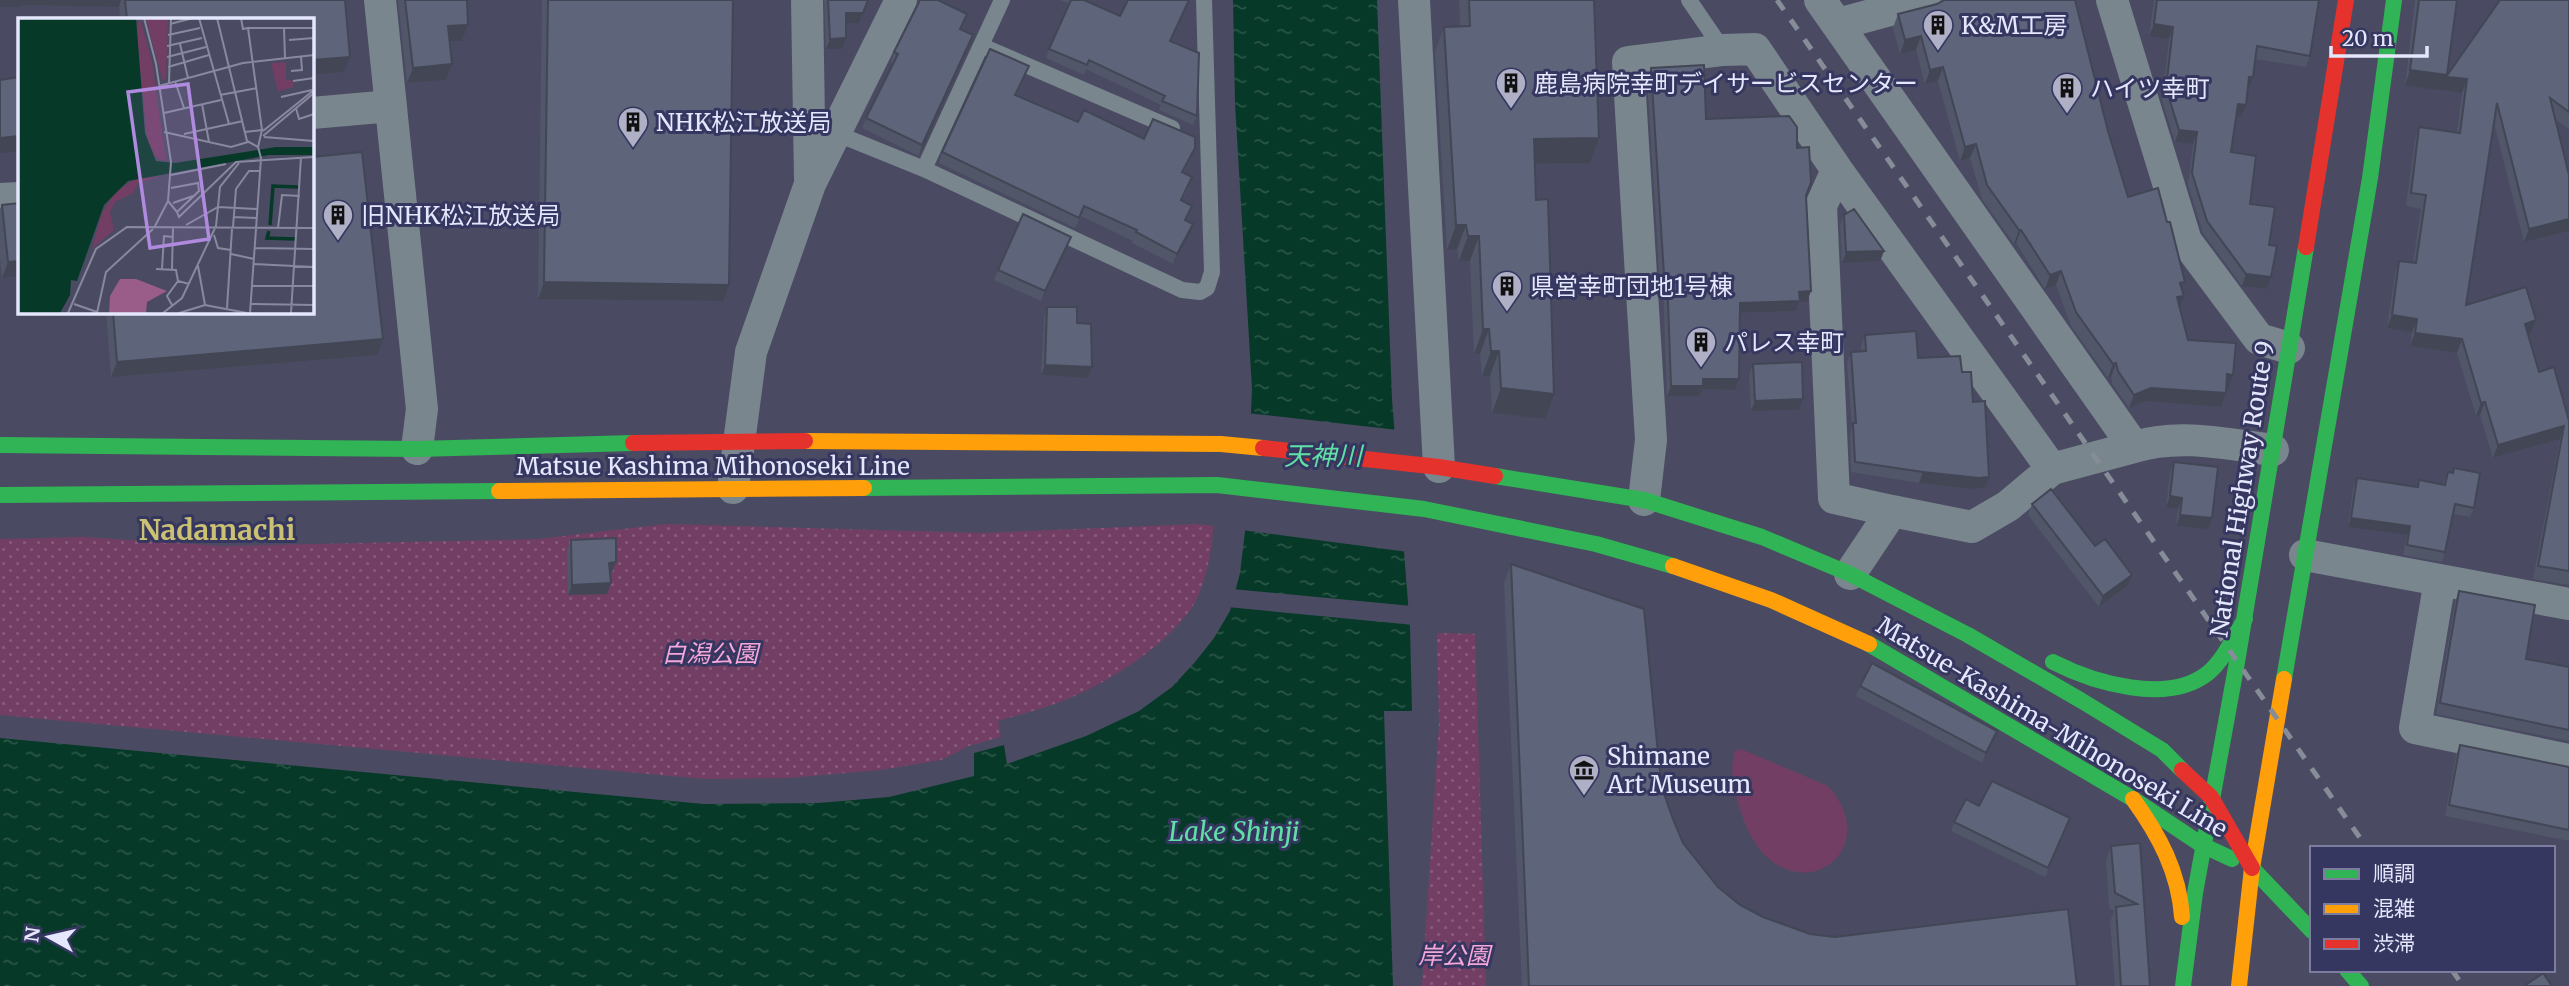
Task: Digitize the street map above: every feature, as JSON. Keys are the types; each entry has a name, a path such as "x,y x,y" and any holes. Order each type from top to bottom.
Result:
{"main road":[{"name":"National Highway Route 9","path":"2182,986 2190,917 2245,620 2346,0"},
{"path":"2239,986 2252,867 2370,178 2394,0"},
{"name":"Matsue Kashima Mihonoseki Line","path":"0,445 417,449 738,440 1221,444 1405,463"},
{"name":"Matsue-Kashima-Mihonoseki Line","path":"1405,463 1644,499 1762,537 1850,574 1968,635 2162,750 2211,797 2252,867"},
{"name":"Matsue Kashima Mihonoseki Line","path":"0,495 1217,485 1424,509"},
{"name":"Matsue-Kashima-Mihonoseki Line","path":"1424,509 1596,544 1771,600 1880,649 2133,799 2202,845 2252,867"},
{"path":"1850,574 1935,600"},
{"path":"2039,653 2082,675 2117,685 2154,690 2185,685 2208,674 2245,620"},
{"path":"2133,799 2159,835 2182,899 2182,986"},
{"path":"2252,867 2310,929"},
{"path":"2349,972 2361,986"}],"street":[{"path":"380,0 422,409 417,449"},
{"path":"807,0 810,184"},
{"path":"733,488 751,352 810,184 901,0"},
{"path":"1414,0 1439,467"},
{"path":"1927,0 1829,12 2134,447"},
{"path":"2112,0 2186,241 2259,339 2289,348"},
{"path":"1644,499 1651,440 1628,62 1723,50 1755,49 1837,170 2052,469"},
{"path":"313,113 391,106"},
{"path":"1837,170 1821,206 1834,498 1972,527 2008,506 2052,469 2155,441 2173,439 2273,450"},
{"path":"0,199 18,198"},
{"path":"1850,574 1892,511"},
{"path":"2305,555 2569,604"},
{"path":"2441,580 2415,728 2569,760"}],"lane":[{"path":"924,169 1002,0"},
{"path":"835,133 924,169 1182,290 1200,292 1207,288 1212,272 1195,138 1204,0"},
{"path":"1689,0 1723,50"},
{"path":"982,46 1195,138"}],"green space":[{"name":"白潟公園","path":"667,524 982,533 1197,524 1213,526 1208,566 1194,604 1170,633 1138,659 1086,691 1043,708 998,721 1001,737 969,746 941,760 880,770 788,778 704,779 0,715 0,539 83,537 225,546 538,539"},
{"name":"岸公園","path":"1437,633 1475,634 1486,986 1422,986 1439,725"},
{"path":"1741,749 1828,786 1844,813 1847,837 1838,856 1822,869 1800,872 1778,865 1756,845 1740,809 1733,780 1735,751"}],"water":[{"name":"Lake Shinji","path":"1233,0 1377,0 1392,399 1410,628 1412,711 1384,711 1393,986 0,986 0,738 704,804 818,803 889,797 974,776 974,753 1004,745 1007,764 1086,736 1139,711 1172,687 1214,638 1230,611 1240,573 1246,523 1252,389 1235,104"}],"pier":[{"path":"1247,413 1398,430 1408,552 1241,530"},
{"path":"1232,589 1412,606 1414,625 1227,607"}],"building":[{"path":"125,0 345,0 350,57 313,60 313,18 127,18"},
{"path":"405,0 467,0 468,25 448,26 452,64 413,68"},
{"name":"NHK松江放送局","path":"548,0 733,0 729,285 544,282"},
{"path":"828,0 868,0 863,13 846,13 846,38 830,39"},
{"path":"920,0 938,0 967,14 960,29 973,35 922,145 866,118 898,54 894,52"},
{"path":"1071,0 1084,0 1120,16 1128,0 1189,0 1170,41 1199,53 1197,116 1162,101 1165,96 1089,60 1087,65 1049,49"},
{"path":"1469,0 1594,0 1599,138 1534,139 1536,200 1548,199 1554,394 1501,388 1499,351 1491,351 1489,329 1483,329 1479,236 1468,236 1466,225 1456,225 1444,27 1470,26"},
{"path":"1944,0 2075,0 2108,131 2128,197 2158,188 2167,222 2170,222 2185,282 2180,283 2184,296 2177,297 2188,340 2236,343 2233,375 2227,374 2226,393 2151,388 2134,395 2118,371 2116,363 2113,364 2076,312 2061,271 2050,275 1987,185 1976,144 1965,147 1943,67 1930,70 1921,36 1905,40 1898,14"},
{"path":"2157,0 2319,0 2310,56 2257,46 2253,77 2249,77 2246,105 2238,104 2231,152 2256,156 2250,204 2275,207 2269,245 2277,246 2271,277 2246,274 2207,221 2192,173 2197,132 2179,130 2166,88 2173,27 2154,24"},
{"path":"2419,0 2457,0 2447,75 2410,70"},
{"path":"2500,0 2569,0 2569,112 2550,98 2569,175 2569,219 2529,229 2497,103 2466,305 2526,287 2536,320 2525,324 2539,372 2554,367 2569,421 2569,571 2538,566 2564,426 2498,445 2485,402 2481,403 2462,339 2415,333 2417,319 2392,315 2399,261 2416,263 2426,195 2411,193 2419,127 2460,133 2467,79 2446,77"},
{"path":"990,49 1029,66 1015,95 1078,122 1084,110 1144,139 1153,119 1195,137 1195,148 1182,172 1192,177 1181,200 1192,206 1185,220 1193,224 1177,254 1136,232 1137,230 1084,206 1079,218 942,152"},
{"path":"1704,65 1706,119 1789,116 1797,127 1797,148 1809,147 1811,182 1806,196 1811,291 1799,292 1800,301 1740,303 1739,379 1703,379 1703,386 1671,386 1667,275 1664,275 1651,68"},
{"path":"18,77 18,136 0,138 0,80"},
{"name":"旧NHK松江放送局","path":"362,152 383,339 117,362 113,313 313,313 313,157"},
{"path":"18,203 18,261 8,262 2,205"},
{"path":"1854,209 1884,251 1846,252 1844,215"},
{"path":"1023,214 1071,237 1045,291 998,270"},
{"path":"1047,307 1077,307 1077,323 1091,324 1092,367 1045,365"},
{"path":"1916,331 1918,358 1960,356 1962,372 1971,372 1973,402 1985,401 1989,477 1923,472 1855,462 1853,423 1856,423 1851,352 1866,351 1865,335"},
{"path":"1802,362 1803,399 1755,401 1753,364"},
{"path":"2174,462 2218,467 2212,518 2180,515 2182,498 2170,496"},
{"path":"2454,468 2480,473 2474,508 2455,504 2445,552 2407,545 2410,526 2351,518 2357,478 2418,487 2419,480 2445,485 2448,472 2453,473"},
{"path":"2051,489 2095,546 2105,539 2132,575 2103,596 2032,504"},
{"path":"616,538 616,562 609,563 611,583 572,585 571,540"},
{"name":"Shimane Art Museum","path":"1511,564 1644,609 1663,791 1683,843 1718,887 1740,905 1763,917 1810,934 1835,937 2068,909 2077,986 1529,986"},
{"path":"2459,591 2535,605 2526,659 2569,667 2569,730 2440,703"},
{"path":"1872,663 1997,731 1986,753 1860,686"},
{"path":"2460,745 2569,767 2569,830 2449,805"},
{"path":"1992,781 2070,818 2048,868 1954,822 1966,799 1979,806"},
{"path":"2140,843 2150,986 2121,986 2116,907 2137,904 2115,893 2111,846"},
{"path":"2543,973 2552,986 2524,986"}],"railway":[{"path":"1777,0 2366,846"},
{"path":"2453,972 2463,986"}],"traffic: fast":[{"path":"2284,679 2370,178 2394,0"},
{"path":"2183,986 2195,893 2237,662 2306,247"},
{"path":"0,445 417,449 633,443"},
{"path":"1495,476 1644,500 1762,537 1850,574 1968,635 2082,701 2162,750 2182,770"},
{"path":"864,488 1217,485 1424,509 1596,544 1673,566"},
{"path":"0,495 499,491"},
{"path":"2053,662 2110,683 2152,689 2173,688 2192,683 2214,668 2245,619"},
{"path":"1869,644 2133,799 2202,845 2232,859"},
{"path":"2252,868 2310,929"},
{"path":"2349,972 2361,986"}],"traffic: slow":[{"path":"805,441 1221,444 1263,448"},
{"path":"499,491 864,488"},
{"path":"1673,566 1771,600 1869,644"},
{"path":"2239,986 2252,868 2284,679"},
{"path":"2133,799 2151,826 2172,869 2182,917"}],"traffic: jam":[{"path":"2306,247 2346,0"},
{"path":"633,443 805,441"},
{"path":"1263,448 1439,467 1495,476"},
{"path":"2182,770 2211,797 2252,868"}],"place":[{"name":"K&M工房","path":"1938,52"},
{"name":"鹿島病院幸町デイサービスセンター","path":"1511,110"},
{"name":"ハイツ幸町","path":"2067,115"},
{"name":"NHK松江放送局","path":"633,149"},
{"name":"旧NHK松江放送局","path":"338,242"},
{"name":"県営幸町団地1号棟","path":"1507,313"},
{"name":"パレス幸町","path":"1701,369"},
{"name":"Shimane Art Museum","path":"1584,797"}],"district":[{"name":"Nadamachi","path":"217,530"}],"water label":[{"name":"天神川","path":"1323,455"}]}
